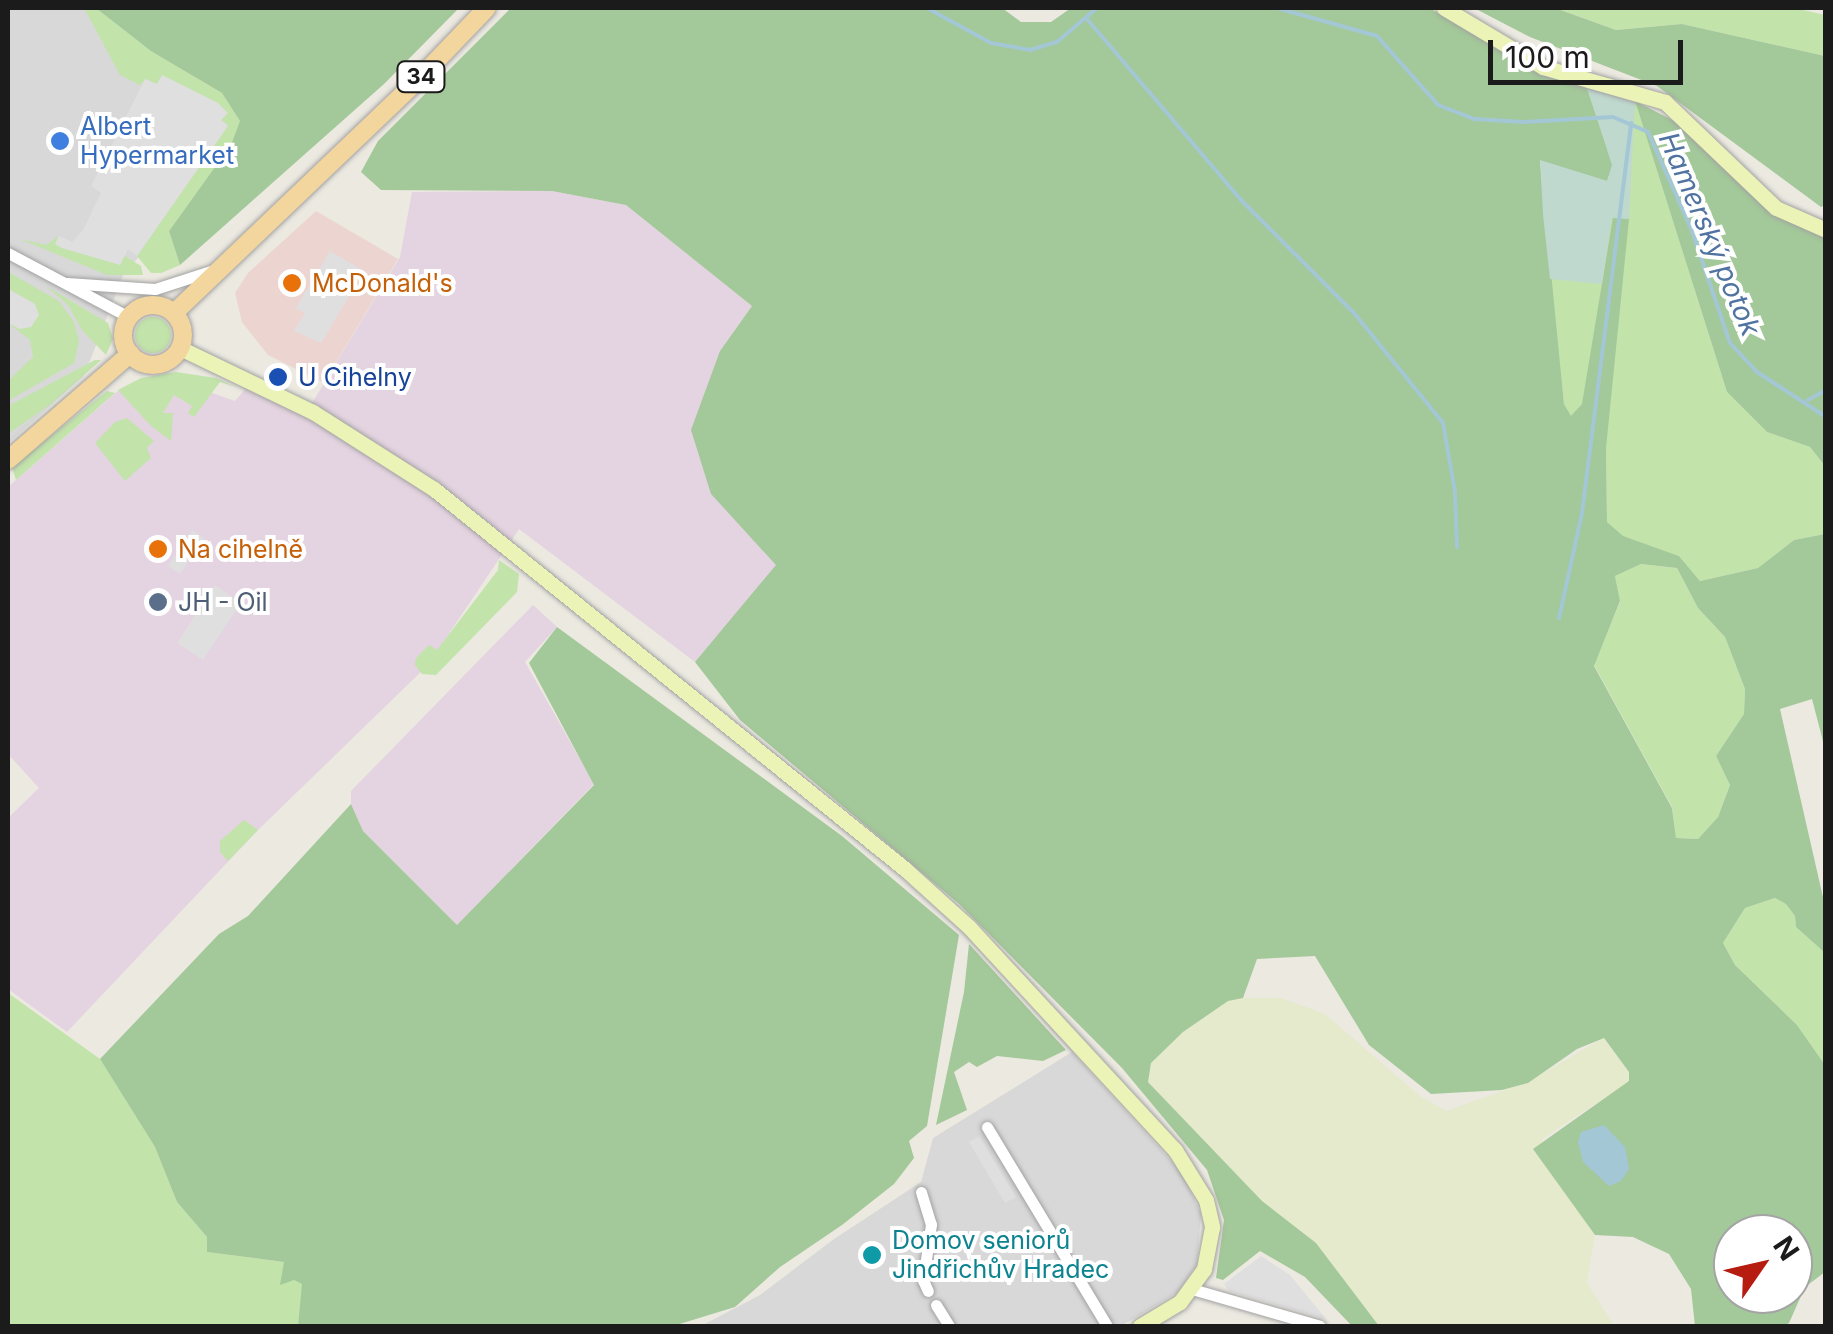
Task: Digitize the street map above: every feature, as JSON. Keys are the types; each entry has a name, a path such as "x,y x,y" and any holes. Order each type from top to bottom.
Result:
{"main road":[{"name":"34","path":"174,314 414,84 486,8"},
{"path":"150,306 174,314 183,333 180,348 169,360 153,365 130,354 124,336 129,317 150,306"},
{"path":"8,460 130,354"}],"street":[{"path":"1444,8 1543,67 1665,102 1776,208 1826,230"},
{"path":"8,253 129,317"},
{"path":"67,283 155,289 222,266"},
{"path":"180,348 313,412 434,489 905,870 969,927 1175,1150 1198,1182 1212,1227 1204,1269 1192,1290 1140,1326"},
{"path":"987,1126 1106,1326"},
{"path":"921,1192 931,1224 923,1280 928,1291"},
{"path":"1192,1290 1320,1326"},
{"path":"936,1305 949,1326"}],"shaded area":[{"path":"8,8 112,8 258,128 124,273 84,376 8,443"},
{"path":"162,75 218,103 228,113 221,120 228,126 137,256 128,249 120,265 55,244 59,236 72,242 83,230 101,193 91,186 145,79 157,84"},
{"name":"U Cihelny","path":"552,191 626,205 752,306 720,351 711,494 777,565 695,662 519,529 428,665 258,830 67,1032 8,989 8,818 39,788 8,754 8,487 119,390 173,379 235,401 247,387 305,415 400,257 412,192"},
{"path":"316,211 398,259 324,383 268,355 242,322 235,293 248,273"},
{"path":"330,251 364,271 321,343 294,331 305,313 296,308"},
{"path":"8,289 35,304 39,315 31,327 20,329 8,323"},
{"path":"192,530 204,538 180,574 168,566"},
{"path":"215,585 241,603 203,660 177,643"},
{"path":"533,605 557,627 525,662 594,784 457,925 363,831 351,804 351,791"},
{"path":"1072,1052 1182,1173 1201,1214 1197,1264 1178,1292 1121,1326 701,1326 760,1295 834,1239 921,1182 933,1138"},
{"path":"979,1136 1016,1197 1005,1203 969,1142"},
{"path":"1261,1256 1290,1275 1326,1319 1229,1291 1224,1284"}],"green space":[{"path":"84,8 96,8 151,51 222,93 240,121 231,145 169,231 180,265 161,273 151,273 137,256 228,125 162,76 157,85 146,79 140,85 120,75"},
{"path":"96,8 459,8 384,84 180,265 169,231 231,145 240,121 222,93 151,51"},
{"path":"511,8 1002,8 1021,22 1051,22 1071,8 1429,8 1542,69 1587,88 1613,165 1607,181 1540,161 1564,404 1571,416 1582,404 1613,217 1629,219 1606,448 1607,522 1623,536 1679,556 1700,581 1758,568 1794,540 1825,534 1825,749 1812,699 1780,709 1825,906 1825,953 1796,927 1795,916 1786,904 1775,898 1745,908 1723,943 1735,965 1797,1025 1825,1065 1825,1272 1813,1281 1813,1214 1713,1214 1713,1314 1793,1314 1789,1323 1695,1326 1691,1289 1669,1254 1633,1237 1595,1235 1533,1149 1629,1081 1629,1072 1604,1038 1577,1049 1528,1083 1502,1090 1431,1094 1369,1045 1315,956 1257,959 1243,998 1228,1001 1183,1032 1151,1063 1148,1082 1262,1201 1316,1243 1379,1326 1352,1326 1305,1277 1260,1251 1223,1280 1216,1278 1224,1220 1207,1170 1122,1068 959,904 740,720 695,662 776,565 711,494 691,430 720,351 752,306 626,205 552,191 381,190 361,172 378,141","holes":["1641,564 1677,568 1698,608 1725,637 1745,689 1744,714 1716,756 1730,785 1718,817 1698,839 1676,838 1672,808 1594,666 1620,601 1615,576"]},
{"path":"1474,8 1555,8 1616,30 1682,24 1825,56 1825,205 1821,207 1657,86 1530,37"},
{"path":"1555,8 1794,8 1825,15 1825,56 1682,24 1616,30"},
{"path":"1587,88 1635,101 1727,392 1767,432 1810,447 1825,466 1825,534 1794,540 1758,568 1700,581 1679,556 1622,536 1607,522 1606,448 1582,404 1571,417 1564,404 1543,215 1612,165"},
{"path":"1587,88 1635,101 1629,219 1612,218 1602,284 1550,279 1543,215 1540,160 1607,181 1612,165"},
{"path":"1635,101 1680,124 1723,164 1825,236 1825,466 1810,447 1767,432 1727,392"},
{"path":"59,236 56,244 121,264 123,255 141,266 143,275 107,275 20,239 46,245"},
{"path":"8,272 59,301 74,322 79,341 74,363 8,401 8,381 33,357 30,340 8,323 20,329 35,304 8,289"},
{"path":"46,286 108,323 113,339 106,355 82,330 68,305"},
{"path":"153,317 166,322 171,335 166,348 153,353 140,348 135,335 140,322"},
{"path":"101,360 51,404 8,434 8,406"},
{"path":"176,372 216,378 236,387 220,382 194,417 188,413 192,406 174,395 163,413 173,413 171,441 151,426 118,390 141,378"},
{"path":"107,391 115,393 16,480 12,467"},
{"path":"127,418 154,441 147,448 151,458 125,481 95,443 115,422"},
{"path":"499,560 519,574 517,592 436,675 422,674 415,665 416,658 429,645 437,650 498,570"},
{"path":"1641,564 1677,568 1698,608 1725,637 1745,689 1744,714 1716,756 1730,785 1718,817 1698,839 1676,838 1672,807 1594,665 1620,602 1615,576"},
{"path":"557,627 842,836 959,935 927,1126 909,1141 914,1158 894,1184 780,1267 735,1307 673,1326 298,1326 302,1284 294,1280 280,1285 284,1262 207,1252 207,1237 177,1202 155,1147 100,1059 219,934 248,916 351,804 363,831 457,925 594,785 529,663"},
{"path":"244,820 258,830 228,861 220,852 220,841"},
{"path":"1775,898 1786,904 1795,916 1796,927 1825,953 1825,1065 1797,1025 1735,965 1723,943 1745,908"},
{"path":"969,944 1066,1050 1043,1061 997,1056 977,1067 969,1062 954,1072 967,1110 936,1125 964,992"},
{"path":"8,993 100,1059 155,1147 177,1202 207,1237 208,1252 285,1262 294,1280 303,1284 298,1326 8,1326"},
{"path":"1281,998 1325,1014 1420,1096 1446,1111 1528,1082 1603,1038 1629,1072 1630,1081 1542,1139 1573,1203 1595,1235 1587,1283 1614,1326 1379,1326 1316,1243 1262,1201 1148,1082 1151,1063 1183,1032 1228,1001"}],"water":[{"path":"1604,1125 1625,1147 1629,1169 1621,1181 1609,1186 1583,1162 1578,1142 1581,1132"}],"waterway":[{"name":"Hamerský potok","path":"927,8 991,43 1030,50 1057,42 1097,8"},
{"name":"Hamerský potok","path":"1277,8 1377,36 1438,105 1475,119 1523,122 1613,117 1648,132 1692,231 1730,343 1757,372 1826,417"},
{"path":"1087,19 1241,200 1354,313 1443,423 1455,492 1457,547"},
{"path":"1559,618 1582,513 1631,123"},
{"path":"1808,400 1826,390"}],"place":[{"name":"Albert Hypermarket","path":"60,141"},
{"name":"McDonald's","path":"292,283"},
{"name":"U Cihelny","path":"278,377"},
{"name":"Na cihelně","path":"158,549"},
{"name":"JH - Oil","path":"158,602"},
{"name":"Domov seniorů Jindřichův Hradec","path":"872,1255"}]}
